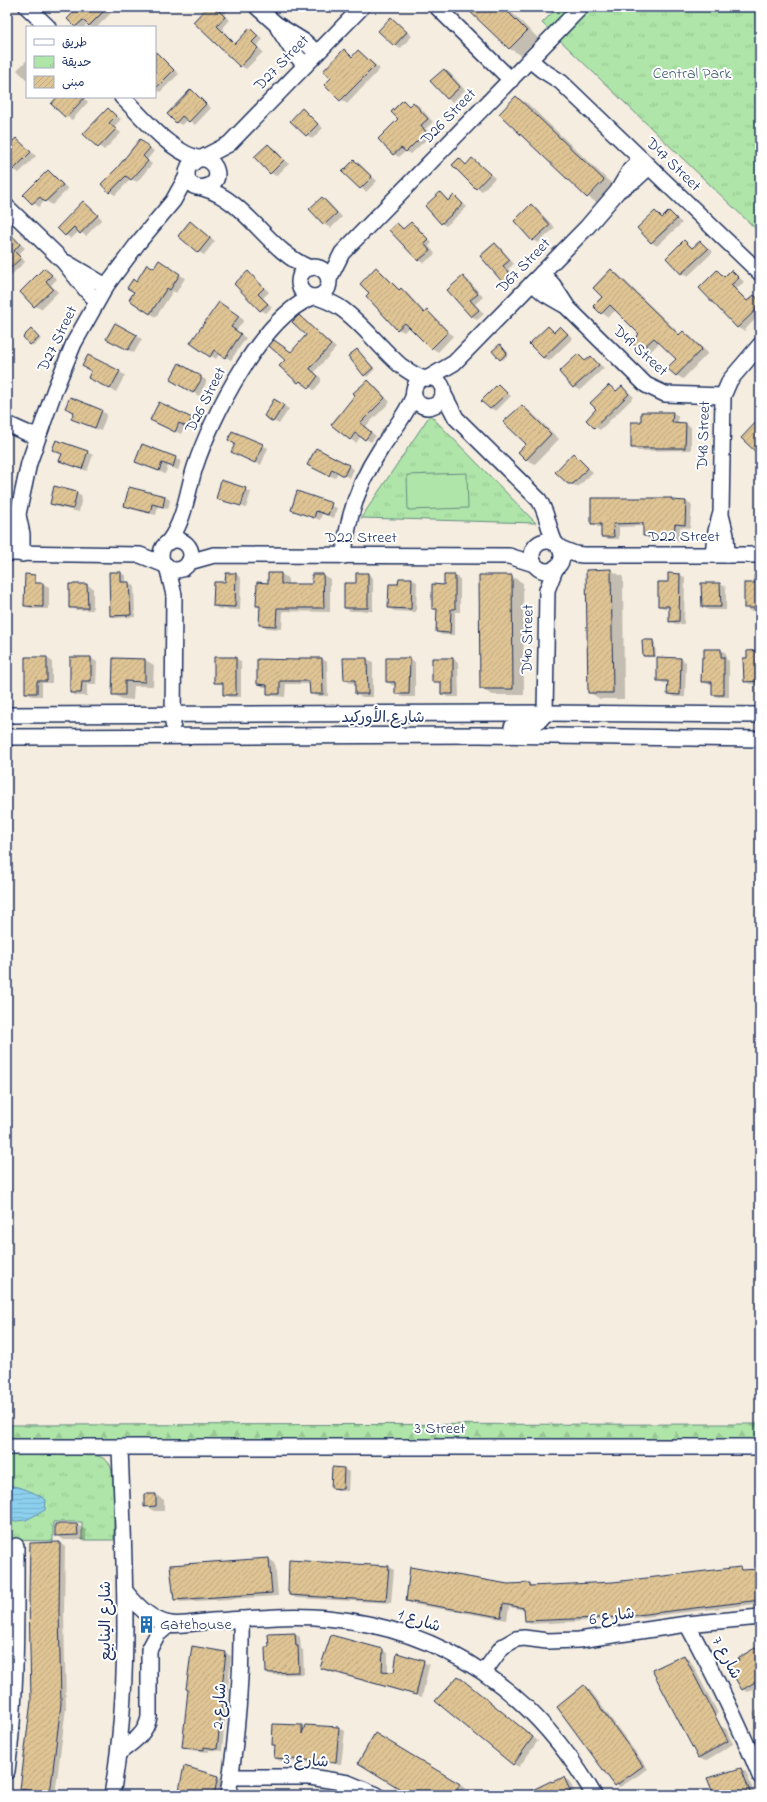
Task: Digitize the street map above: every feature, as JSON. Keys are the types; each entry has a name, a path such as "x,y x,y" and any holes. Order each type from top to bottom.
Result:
{"street":[{"path":"27,7 47,26"},
{"path":"257,7 276,24 305,42 317,53"},
{"name":"D27 Street","path":"200,159 228,144 362,7"},
{"path":"437,7 511,80"},
{"name":"D26 Street","path":"314,268 342,253 581,7"},
{"path":"276,24 294,53 305,65"},
{"name":"D47 Street","path":"534,56 549,63 561,82 760,273"},
{"path":"123,98 173,146 200,159 213,163 231,202"},
{"name":"D27 Street","path":"216,172 228,144"},
{"path":"173,146 191,184 217,193 231,202 287,257 305,294 342,309 401,366 439,382 456,418 534,494 544,507 548,523 547,545 532,558 547,590"},
{"path":"187,174 188,166 200,159"},
{"name":"D67 Street","path":"427,378 454,363 587,227 617,192 630,170 645,163"},
{"path":"201,188 211,185 216,172"},
{"name":"D27 Street","path":"7,550 10,534 18,514 29,462 64,366 106,286 138,242 173,201 187,174"},
{"name":"D27 Street","path":"173,201 201,188"},
{"path":"7,207 64,262 84,288 97,301"},
{"name":"D26 Street","path":"329,281 342,253"},
{"path":"287,257 326,273 342,309"},
{"path":"64,262 106,286"},
{"path":"300,283 304,272 314,268"},
{"name":"D49 Street","path":"537,278 545,294 568,308 652,389 672,395 723,396"},
{"path":"315,297 326,292 329,281"},
{"name":"D26 Street","path":"288,312 300,283"},
{"name":"D26 Street","path":"167,543 174,534 181,518 195,467 219,409 251,356 288,312 300,303 315,297"},
{"name":"D48 Street","path":"720,555 715,535 721,515 723,396 730,380 760,345"},
{"name":"D67 Street","path":"443,391 454,363"},
{"path":"401,366 418,403 456,418"},
{"path":"344,556 348,524 358,493 380,450 401,421 414,393 416,383 427,378"},
{"path":"401,421 413,413 439,402 443,391"},
{"path":"7,424 27,433 38,435"},
{"name":"D27 Street","path":"18,514 22,534 22,554"},
{"name":"D26 Street","path":"181,518 187,544"},
{"path":"140,555 167,543 178,540 187,544 191,553 174,595"},
{"path":"167,543 161,557 166,565 174,595 173,737"},
{"name":"D22 Street","path":"187,544 214,555"},
{"path":"537,566 546,571 558,566 562,556 547,545"},
{"name":"D22 Street","path":"186,565 214,555 509,556 547,545 583,555 760,555"},
{"path":"7,553 140,555 175,569 186,565"},
{"name":"D22 Street","path":"558,566 583,555"},
{"name":"D22 Street","path":"509,556 537,566"},
{"name":"D40 Street","path":"545,713 547,590 558,566"},
{"path":"479,735 486,730 494,728 531,726 540,721 545,713"},
{"name":"شارع الأوركيد","path":"7,715 545,713 760,715"},
{"name":"شارع الأوركيد","path":"7,737 479,735 760,739"},
{"name":"3 Street","path":"7,1447 760,1447"},
{"name":"شارع الينابيع","path":"112,1795 120,1752 123,1698 125,1591 120,1447"},
{"path":"7,1771 12,1734 16,1678 11,1617 16,1546"},
{"name":"شارع 1","path":"125,1591 140,1608 152,1616 170,1624 284,1616 327,1618 369,1624 410,1636 442,1648 484,1672 504,1686 535,1715 560,1742 581,1772 594,1795"},
{"name":"شارع 6","path":"484,1672 502,1647 516,1639 524,1638 547,1641 579,1640 687,1624 760,1617"},
{"name":"شارع 2","path":"228,1795 242,1658 242,1619"},
{"path":"120,1752 137,1739 146,1727 148,1717 149,1650 157,1635 170,1624"},
{"name":"شارع 7","path":"687,1624 719,1683 748,1744 760,1776"},
{"name":"شارع 3","path":"231,1777 310,1777 348,1783 377,1795"}],"green space":[{"name":"Central Park","path":"550,7 760,7 760,233 542,23 554,11"},
{"path":"430,415 536,523 361,518"},
{"path":"467,473 468,508 408,510 407,475"},
{"path":"760,1424 760,1447 7,1447 7,1425"},
{"path":"7,1454 89,1455 100,1457 108,1462 112,1470 113,1479 114,1540 82,1540 82,1522 53,1522 53,1541 7,1540"}],"water":[{"path":"7,1485 28,1490 42,1497 46,1500 45,1510 26,1520 7,1522"}],"building":[{"path":"79,7 108,7 89,26 83,20 74,26 67,19"},
{"path":"207,7 215,7 225,17 217,26 235,44 250,28 258,36 252,42 258,48 240,67 193,22"},
{"path":"465,7 503,7 527,31 509,49"},
{"path":"391,17 407,32 394,46 378,31"},
{"path":"344,49 352,57 358,50 375,66 340,101 324,85 331,78 323,71"},
{"path":"156,52 174,70 156,88"},
{"path":"444,69 460,87 447,99 430,81"},
{"path":"191,89 206,104 189,122 182,116 176,123 167,114"},
{"path":"516,96 604,180 587,198 499,114"},
{"path":"56,98 84,98 66,118 51,104"},
{"path":"403,100 409,106 413,102 428,119 421,125 426,132 406,152 401,148 393,155 378,139 398,119 391,112"},
{"path":"108,108 116,116 109,123 116,129 98,148 83,134"},
{"path":"302,108 318,124 306,136 290,121"},
{"path":"16,138 31,152 13,170 7,164 7,147"},
{"path":"140,139 150,148 143,156 148,161 131,180 126,176 109,193 101,184 117,168"},
{"path":"268,144 284,160 270,174 254,157"},
{"path":"459,158 466,165 472,158 490,174 476,189 452,165"},
{"path":"354,160 372,177 360,189 342,172"},
{"path":"48,170 63,185 45,202 40,197 32,204 23,195"},
{"path":"440,192 448,201 454,195 463,204 441,224 425,206"},
{"path":"322,197 337,213 324,225 309,209"},
{"path":"83,201 98,215 80,234 74,227 65,236 57,228"},
{"path":"531,204 550,225 532,241 514,221"},
{"path":"655,211 662,218 669,211 677,219 651,243 637,228"},
{"path":"190,221 210,238 198,253 178,236"},
{"path":"411,222 428,239 424,243 430,251 418,261 389,230 397,223 403,229"},
{"path":"7,230 20,244 14,251 21,258 7,271"},
{"path":"684,240 692,248 700,241 708,249 681,274 666,258"},
{"path":"495,243 510,260 503,266 512,277 504,284 480,256"},
{"path":"159,260 180,274 170,290 167,288 150,314 129,300 134,292 127,288 133,279 136,282 147,264 154,268"},
{"path":"376,267 399,290 401,288 424,313 427,310 448,332 431,349 405,323 397,330 366,296 369,293 360,284"},
{"path":"44,268 52,275 46,281 53,289 34,307 20,292"},
{"path":"611,269 679,335 683,331 702,349 676,376 667,368 676,359 654,338 640,351 631,342 639,334 610,305 601,314 593,306 602,297 593,288"},
{"path":"717,270 724,277 731,270 739,278 731,285 747,301 754,295 760,301 760,306 737,328 699,288"},
{"path":"248,271 264,288 258,294 268,304 260,311 234,284"},
{"path":"463,276 478,294 470,300 479,310 471,317 447,290"},
{"path":"219,302 239,316 231,327 241,334 225,358 214,350 210,357 190,343"},
{"path":"299,315 331,345 311,367 310,369 318,376 309,388 300,381 298,383 279,366 285,360 269,346 274,340 291,352 306,335 292,322"},
{"path":"115,323 137,335 128,350 106,339"},
{"path":"548,326 554,332 560,326 568,334 543,358 529,344"},
{"path":"31,329 39,338 30,345 23,337"},
{"path":"500,344 507,353 500,360 492,351"},
{"path":"357,349 373,368 364,376 348,356"},
{"path":"578,354 585,361 591,356 599,365 573,388 559,372"},
{"path":"88,355 120,371 110,389 88,378 91,371 82,366"},
{"path":"179,363 201,376 201,380 193,393 170,380"},
{"path":"368,380 385,398 360,423 371,432 365,440 355,433 350,440 331,425 355,395 353,393"},
{"path":"498,384 507,393 490,409 481,401"},
{"path":"609,385 616,391 622,386 629,394 594,428 586,420 596,409 590,403"},
{"path":"70,397 102,410 95,428 71,419 74,412 65,408"},
{"path":"274,399 284,405 273,422 264,416"},
{"path":"159,402 192,418 187,427 179,423 175,432 150,420"},
{"path":"522,405 551,434 526,460 518,452 526,444 503,422"},
{"path":"641,412 673,412 672,422 686,423 685,448 631,448 631,422 641,422"},
{"path":"760,418 760,456 741,438"},
{"path":"232,431 263,444 255,463 231,452 235,444 228,440"},
{"path":"56,440 88,451 82,469 59,461 62,454 52,450"},
{"path":"142,444 176,457 173,467 162,463 159,471 135,462"},
{"path":"316,448 349,465 344,476 332,469 329,476 307,465"},
{"path":"573,453 588,468 573,484 568,484 555,472"},
{"path":"221,480 246,488 241,506 216,499"},
{"path":"54,486 77,492 73,509 50,504"},
{"path":"129,487 165,496 163,507 152,504 150,513 124,506"},
{"path":"297,491 332,503 328,515 316,511 314,518 291,510"},
{"path":"591,498 672,498 672,500 686,501 685,525 675,524 674,537 643,536 643,523 613,524 614,537 601,537 601,524 591,524"},
{"path":"611,569 613,693 588,693 586,570"},
{"path":"109,572 121,572 121,582 129,582 131,615 110,616"},
{"path":"226,573 236,573 235,607 213,606 214,582 225,582"},
{"path":"268,573 281,573 281,584 312,584 312,574 323,574 324,608 277,608 276,626 259,625 260,606 256,606 257,582 268,583"},
{"path":"356,573 368,573 368,608 344,608 344,583 356,583"},
{"path":"668,573 680,574 679,621 669,622 669,606 658,606 658,582 668,582"},
{"path":"25,574 35,575 35,583 43,583 43,607 24,606"},
{"path":"444,575 455,575 455,609 451,609 450,633 436,632 437,609 432,609 432,584 444,585"},
{"path":"479,575 512,575 513,689 480,689"},
{"path":"399,578 412,578 411,609 388,608 389,584 398,584"},
{"path":"701,583 720,583 721,607 702,607"},
{"path":"744,583 760,583 760,608 744,608"},
{"path":"69,584 87,584 88,608 69,608"},
{"path":"642,640 653,640 654,656 643,656"},
{"path":"704,649 721,649 721,657 724,657 724,695 712,695 712,682 701,682 702,657 704,657"},
{"path":"760,650 760,681 744,682 743,658 747,658 747,651"},
{"path":"25,657 47,657 47,681 37,681 37,693 25,693"},
{"path":"70,657 91,657 91,681 82,681 81,693 70,693"},
{"path":"214,657 236,657 236,695 223,695 223,683 214,683"},
{"path":"657,657 681,658 680,695 667,694 668,681 657,681"},
{"path":"113,658 145,659 145,682 125,681 125,695 112,695"},
{"path":"299,658 322,658 323,694 310,694 309,681 280,681 280,694 267,694 267,685 257,684 257,659 299,660"},
{"path":"343,658 367,658 368,694 355,694 355,680 344,680"},
{"path":"386,658 410,658 409,694 395,694 395,682 386,682"},
{"path":"432,658 453,658 453,694 441,694 441,682 432,682"},
{"path":"332,1467 344,1468 343,1489 331,1488"},
{"path":"144,1494 156,1494 156,1506 144,1507"},
{"path":"55,1524 77,1524 78,1535 55,1536"},
{"path":"60,1542 59,1610 61,1704 50,1794 20,1789 31,1701 29,1596 30,1543"},
{"path":"269,1558 272,1593 174,1600 170,1565"},
{"path":"289,1560 389,1566 386,1601 289,1595"},
{"path":"410,1567 508,1584 530,1583 530,1586 613,1582 740,1567 741,1570 760,1569 760,1600 621,1617 525,1621 524,1608 503,1604 501,1617 406,1601"},
{"path":"295,1633 296,1646 298,1646 299,1672 266,1673 265,1647 269,1647 268,1634"},
{"path":"331,1635 383,1649 382,1671 394,1672 397,1653 424,1661 416,1695 320,1668"},
{"path":"760,1645 760,1679 742,1690 728,1666 739,1660 738,1658"},
{"path":"192,1646 226,1652 222,1687 224,1687 217,1749 204,1747 204,1750 182,1747 188,1690 186,1689"},
{"path":"684,1655 728,1741 698,1758 652,1670"},
{"path":"458,1676 533,1737 513,1765 435,1701"},
{"path":"584,1685 643,1766 615,1786 557,1707"},
{"path":"273,1724 302,1725 302,1734 305,1725 339,1727 336,1762 274,1758 275,1745 272,1745"},
{"path":"375,1733 460,1784 454,1795 410,1795 358,1763"},
{"path":"184,1766 218,1776 214,1795 178,1795"},
{"path":"741,1768 751,1795 714,1795 707,1778"},
{"path":"564,1777 572,1795 522,1795 551,1781 552,1782"}],"place":[{"name":"Gatehouse","path":"147,1625"}]}
